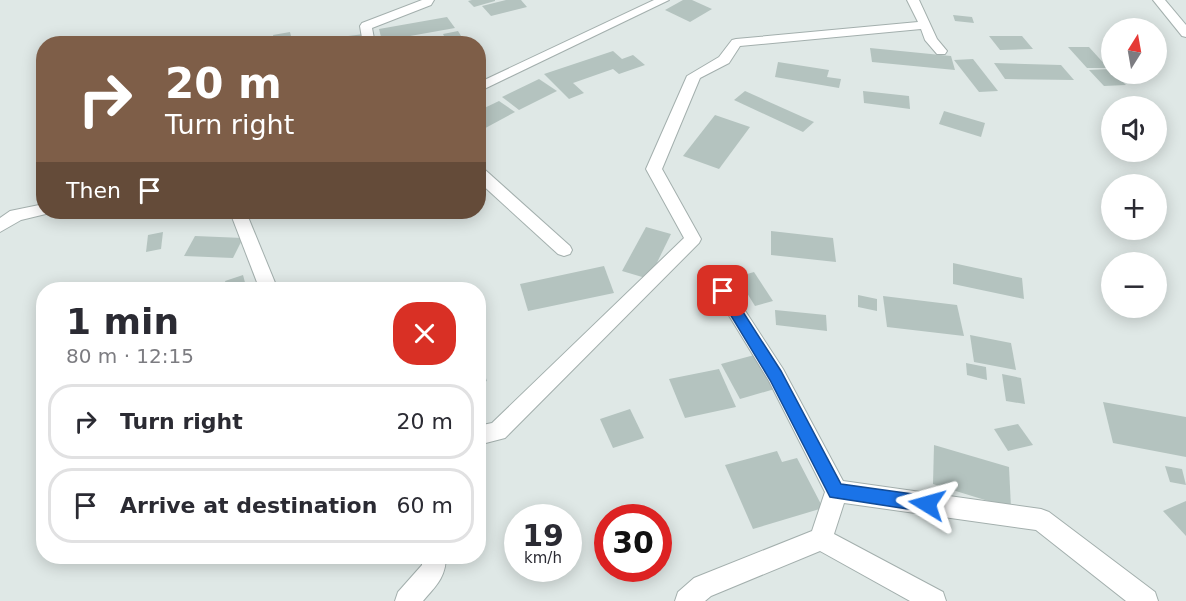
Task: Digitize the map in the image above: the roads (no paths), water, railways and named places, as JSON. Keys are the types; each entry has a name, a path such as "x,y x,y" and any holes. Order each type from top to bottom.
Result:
{"street":[{"path":"368,36 366,26 427,3 428,0"},
{"path":"486,84 663,0"},
{"path":"913,0 931,40 941,51"},
{"path":"1159,0 1186,33"},
{"path":"486,434 498,431 693,239 654,169 694,76 724,60 736,43 926,25"},
{"path":"486,179 564,250"},
{"path":"0,225 16,215 36,211"},
{"path":"241,219 266,282"},
{"path":"723,291 776,375 836,491 821,539"},
{"path":"836,491 1041,520 1146,601"},
{"path":"687,601 703,586 821,539"},
{"path":"821,539 934,601"},
{"path":"407,601 434,570 434,564"}]}
